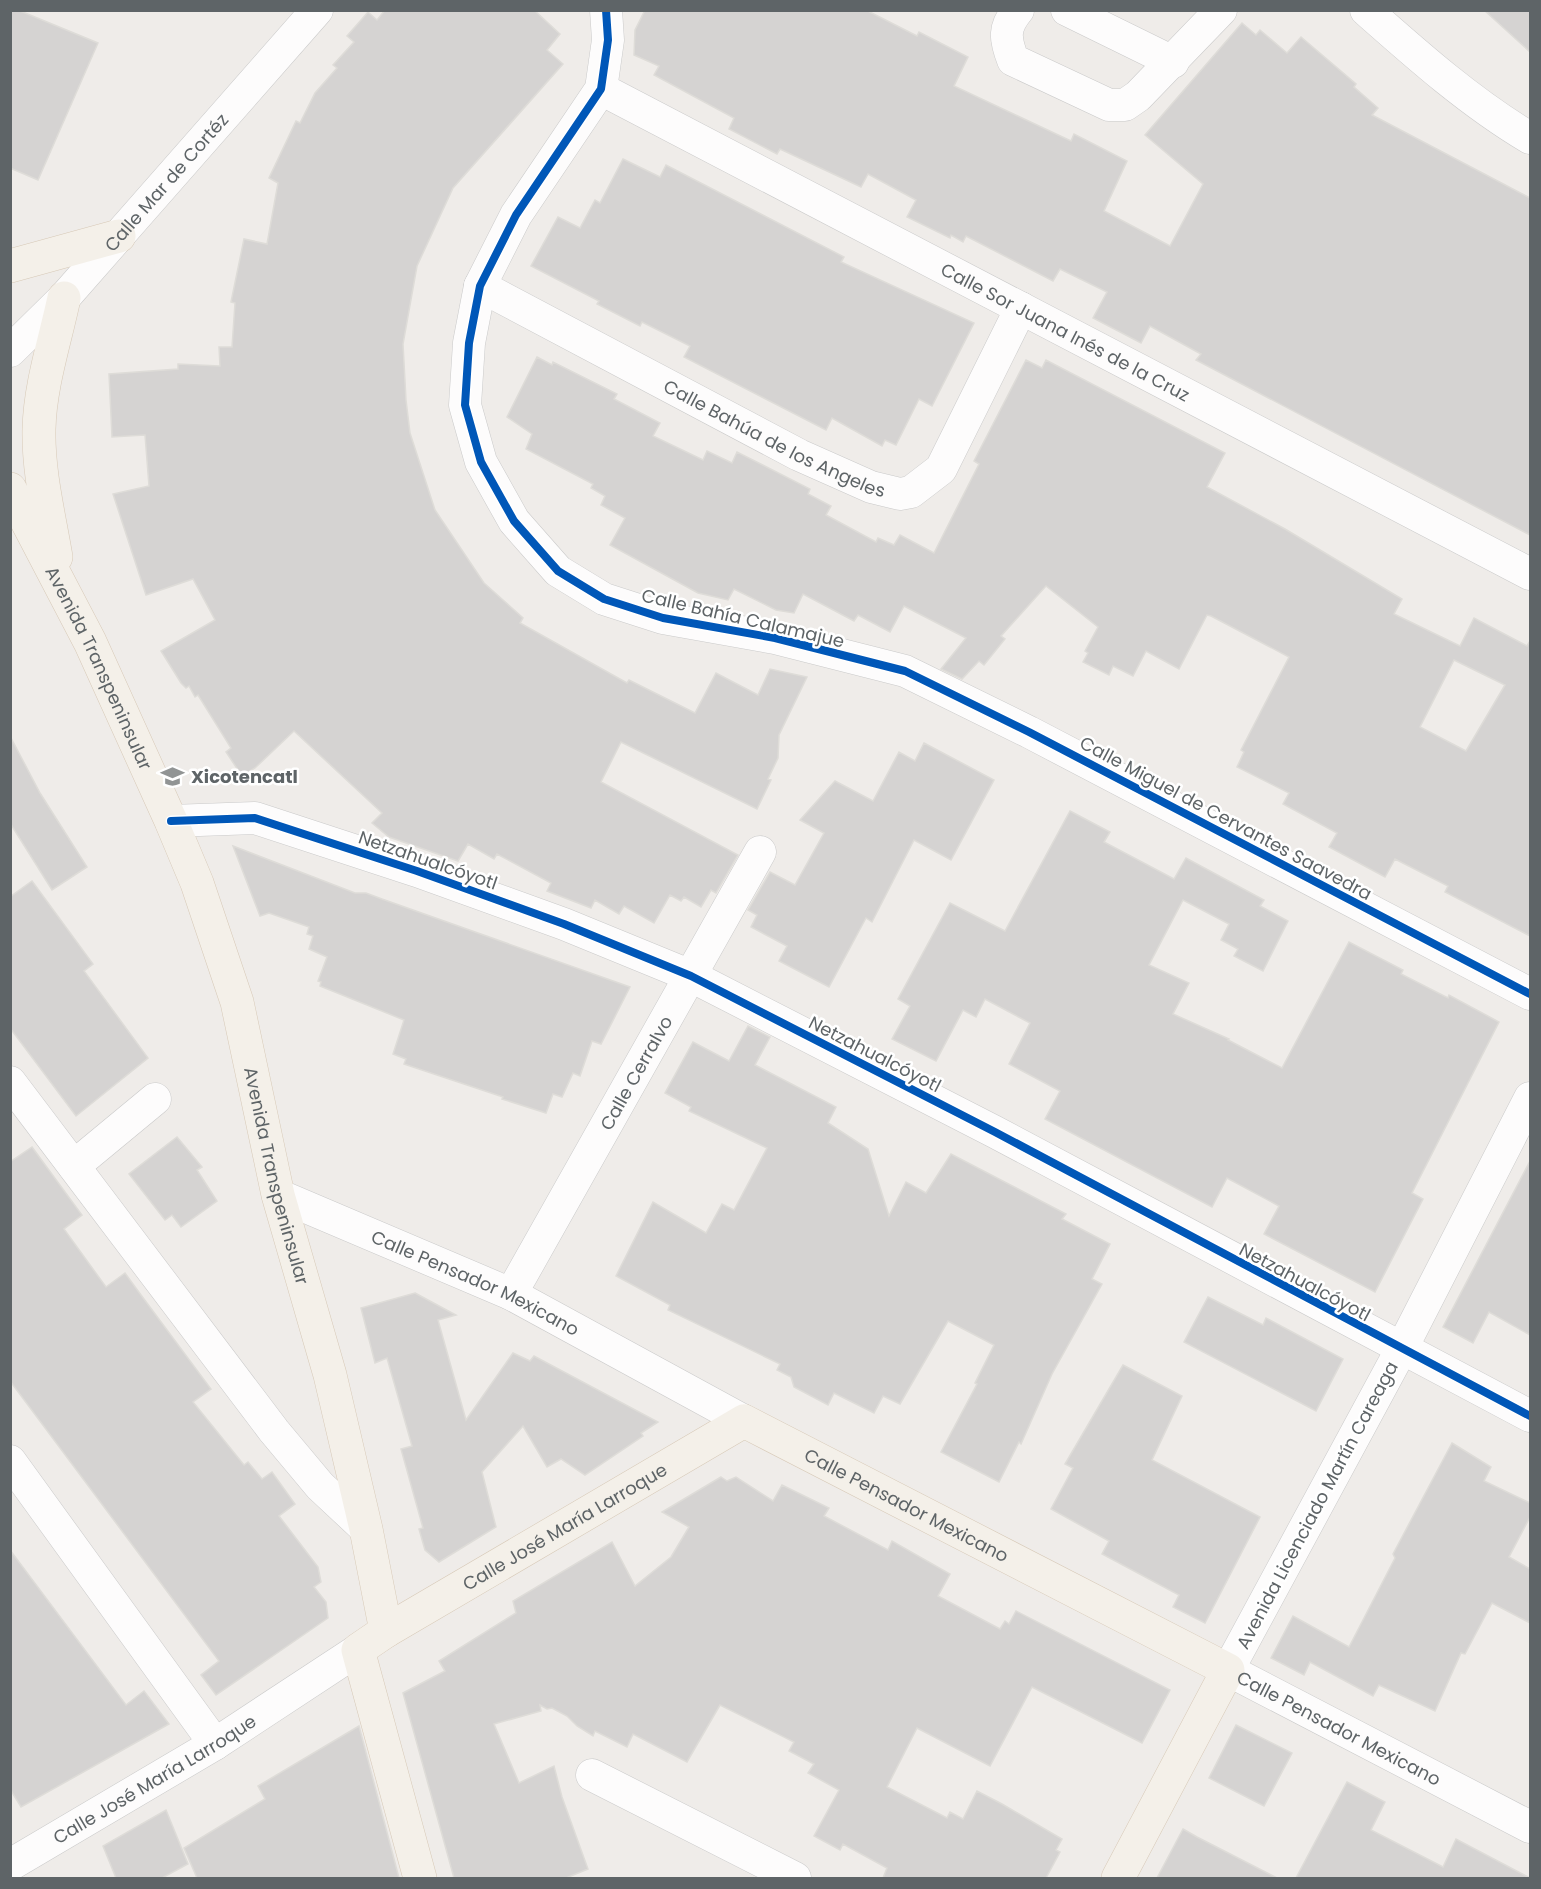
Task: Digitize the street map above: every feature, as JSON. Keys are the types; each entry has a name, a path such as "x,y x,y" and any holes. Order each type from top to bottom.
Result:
{"main road":[{"path":"10,266 119,236"},
{"path":"60,583 41,465 39,430 42,392 64,298"},
{"name":"Avenida Transpeninsular","path":"10,489 90,642 171,821 197,884 237,1002 278,1195 330,1375 366,1529 386,1631"},
{"name":"Calle José María Larroque","path":"386,1631 744,1421"},
{"name":"Calle Pensador Mexicano","path":"744,1421 1228,1670"},
{"path":"386,1631 358,1650 420,1878"},
{"name":"Avenida Licenciado Martín Careaga","path":"1118,1878 1228,1670"}],"street":[{"name":"Calle Mar de Cortéz","path":"10,351 64,298 317,10"},
{"name":"Calle Bahía Calamajue","path":"606,10 608,40 601,89 516,215 480,286 470,343 465,405 481,462 514,521 558,571 604,599 663,618 775,638 905,671"},
{"path":"1018,10 1008,25 1004,39 1013,60 1109,105 1125,105 1173,62 1221,10"},
{"path":"1067,10 1173,62"},
{"path":"1366,10 1412,51 1507,124 1530,138"},
{"name":"Calle Sor Juana Inés de la Cruz","path":"601,89 1530,574"},
{"name":"Calle Bahúa de los Angeles","path":"480,286 799,455 871,487 900,494 920,486 941,469 1022,308"},
{"name":"Calle Miguel de Cervantes Saavedra","path":"905,671 1029,732 1530,994"},
{"name":"Netzahualcóyotl","path":"171,821 255,818 417,871 564,924 691,976 994,1132 1401,1350 1530,1416"},
{"name":"Calle Cerralvo","path":"511,1293 760,852"},
{"path":"10,1082 274,1431 320,1486 366,1529"},
{"name":"Avenida Licenciado Martín Careaga","path":"1228,1670 1401,1350 1530,1098"},
{"path":"74,1166 155,1099"},
{"name":"Calle Pensador Mexicano","path":"278,1195 511,1293 744,1421"},
{"path":"10,1461 215,1744"},
{"name":"Calle José María Larroque","path":"10,1865 215,1744 358,1650"},
{"name":"Calle Pensador Mexicano","path":"1228,1670 1530,1827"},
{"path":"592,1775 795,1878"}],"building":[{"path":"10,10 18,10 98,43 38,180 10,168"},
{"path":"385,10 534,10 560,34 547,50 563,64 453,188 417,266 403,344 406,400 410,433 435,510 484,583 523,618 520,623 627,683 629,680 695,713 716,673 758,695 770,669 807,677 779,735 778,758 768,779 771,780 757,809 621,742 601,782 738,855 716,893 711,890 701,907 684,897 681,901 670,895 654,923 624,906 619,914 595,900 591,908 547,891 551,883 497,854 494,859 468,844 458,861 389,837 372,823 382,813 294,731 255,768 242,776 226,752 231,748 198,695 195,697 189,686 186,688 181,683 161,651 215,620 193,579 146,595 113,494 149,486 145,435 112,437 109,374 178,369 178,364 220,366 219,347 232,347 235,303 231,302 244,239 267,244 278,183 269,178 296,121 300,123 315,93 337,68 333,65 354,42 347,36 368,12 377,20"},
{"path":"645,10 866,10 917,36 919,32 968,57 954,86 1071,141 1074,134 1127,161 1104,211 1170,246 1203,184 1145,135 1242,23 1256,35 1260,30 1287,53 1301,37 1356,84 1354,87 1378,108 1372,115 1530,198 1530,535 1196,360 1201,354 1150,326 1141,343 1093,318 1107,292 1060,269 1053,281 966,236 963,242 951,235 950,238 907,217 916,200 868,174 861,187 780,149 777,154 729,129 734,118 654,75 659,66 634,55 635,30"},
{"path":"1484,10 1530,10 1530,52"},
{"path":"623,159 660,177 666,165 844,257 841,262 974,323 932,406 919,399 896,445 885,440 882,446 832,418 826,430 684,357 690,346 642,322 640,326 597,304 599,301 531,266 558,217 580,228 595,200 600,203"},
{"path":"537,357 552,365 553,362 617,394 614,399 660,423 653,436 703,460 707,451 732,463 737,452 810,489 808,494 831,506 826,515 876,542 878,538 894,545 900,535 934,553 979,464 974,461 1026,360 1042,368 1046,360 1225,453 1207,487 1285,529 1402,599 1394,614 1460,646 1474,618 1527,646 1530,641 1530,936 1445,892 1448,886 1395,859 1385,877 1329,847 1337,833 1283,804 1289,793 1237,767 1244,752 1241,750 1289,657 1211,616 1207,615 1179,669 1146,651 1133,676 1113,666 1109,675 1083,662 1088,653 1085,651 1098,627 1046,586 1001,636 1005,639 984,665 979,661 962,679 941,669 966,638 904,606 890,632 858,615 854,621 803,594 794,613 776,610 734,589 728,600 698,593 610,545 625,518 601,505 605,496 591,488 593,484 526,449 532,434 507,417","holes":["1454,660 1505,685 1466,751 1420,727"]},
{"path":"10,736 40,793 87,867 52,890 10,823"},
{"path":"924,743 994,780 951,860 914,840 872,922 866,918 829,987 779,961 787,946 751,927 757,915 748,910 770,872 795,885 824,833 800,820 835,781 873,801 899,752 915,761"},
{"path":"1070,811 1110,832 1104,842 1174,879 1186,858 1264,900 1260,906 1288,921 1263,971 1234,956 1238,949 1221,940 1229,924 1183,900 1149,965 1189,983 1173,1014 1229,1039 1282,1068 1349,942 1403,970 1401,974 1448,998 1449,995 1499,1022 1412,1193 1423,1199 1375,1292 1264,1234 1279,1206 1227,1178 1212,1207 1045,1119 1060,1091 1009,1064 1030,1023 985,999 976,1017 963,1010 936,1061 892,1039 910,1006 898,999 950,903 1005,931"},
{"path":"233,846 355,893 366,893 630,987 601,1044 592,1041 580,1076 573,1073 562,1097 553,1094 546,1113 502,1099 503,1097 404,1064 406,1059 393,1054 404,1020 320,986 321,982 318,981 327,957 309,949 313,936 307,934 309,927 269,913 260,916"},
{"path":"32,881 93,964 84,971 148,1058 76,1116 10,1028 10,897"},
{"path":"748,1026 770,1037 755,1065 836,1107 828,1123 868,1149 889,1216 906,1182 926,1193 951,1154 1066,1214 1062,1219 1110,1244 1092,1279 1102,1284 1052,1374 1021,1444 1019,1442 999,1482 941,1452 977,1384 975,1383 994,1345 948,1321 900,1404 883,1396 874,1413 834,1393 828,1405 794,1387 791,1377 777,1370 780,1364 668,1310 670,1305 616,1276 653,1202 706,1233 722,1204 734,1210 767,1148 689,1111 691,1107 665,1093 693,1042 729,1061"},
{"path":"177,1137 202,1167 197,1170 217,1201 181,1227 172,1215 165,1220 129,1174"},
{"path":"32,1147 82,1215 64,1229 106,1287 125,1273 211,1389 193,1402 244,1465 248,1462 262,1479 272,1472 295,1504 279,1516 318,1567 321,1582 314,1587 326,1602 328,1618 216,1695 201,1675 219,1661 10,1381 10,1162"},
{"path":"1530,1161 1530,1335 1489,1312 1473,1343 1443,1327"},
{"path":"415,1293 456,1315 438,1320 466,1420 513,1353 530,1361 534,1356 658,1422 641,1433 643,1436 585,1475 561,1459 547,1467 523,1426 482,1472 496,1527 439,1562 425,1550 419,1529 423,1528 401,1449 412,1446 387,1358 375,1363 361,1308"},
{"path":"1208,1297 1263,1325 1266,1318 1343,1359 1316,1411 1184,1342"},
{"path":"1123,1365 1182,1396 1152,1460 1260,1517 1205,1623 1173,1607 1179,1595 1102,1554 1109,1541 1051,1509 1073,1468 1065,1464"},
{"path":"1452,1443 1491,1467 1484,1481 1530,1503 1530,1517 1509,1557 1530,1569 1530,1623 1492,1603 1465,1654 1461,1653 1435,1711 1379,1685 1373,1696 1310,1662 1304,1675 1271,1658 1293,1616 1349,1647 1395,1558 1393,1554"},
{"path":"721,1477 727,1481 736,1477 773,1501 782,1485 829,1508 824,1516 888,1550 892,1541 950,1574 938,1596 1000,1629 1005,1621 1009,1624 1016,1611 1170,1690 1142,1743 1032,1687 990,1766 917,1728 887,1787 947,1818 950,1812 963,1819 977,1791 1002,1804 1062,1839 1056,1850 1060,1852 1046,1878 883,1878 887,1868 843,1844 840,1850 814,1836 839,1790 808,1773 814,1764 789,1751 794,1742 720,1705 687,1762 633,1734 627,1747 595,1731 593,1736 577,1726 567,1716 540,1705 541,1711 494,1724 519,1783 554,1766 562,1797 588,1869 566,1878 454,1878 403,1693 445,1671 439,1661 516,1613 513,1601 612,1542 635,1586 671,1557 689,1527 662,1512"},
{"path":"10,1550 126,1705 144,1691 169,1724 21,1807 10,1789"},
{"path":"1236,1725 1292,1753 1264,1806 1209,1778"},
{"path":"359,1726 399,1878 197,1878 184,1848 265,1799 258,1786"},
{"path":"1347,1782 1385,1802 1371,1830 1443,1867 1456,1839 1530,1878 1296,1878"},
{"path":"166,1810 188,1864 162,1878 116,1878 103,1846"},
{"path":"1183,1829 1197,1837 1277,1878 1157,1878"}],"cycle path":[{"path":"606,10 608,40 601,89 516,215 480,286 469,343 465,405 481,462 514,521 558,571 604,599 663,618 775,638 905,671 1029,732 1530,994"},
{"path":"171,821 255,818 417,871 564,924 691,976 995,1132 1530,1416"}],"place":[{"name":"Xicotencatl","path":"173,776"}]}
